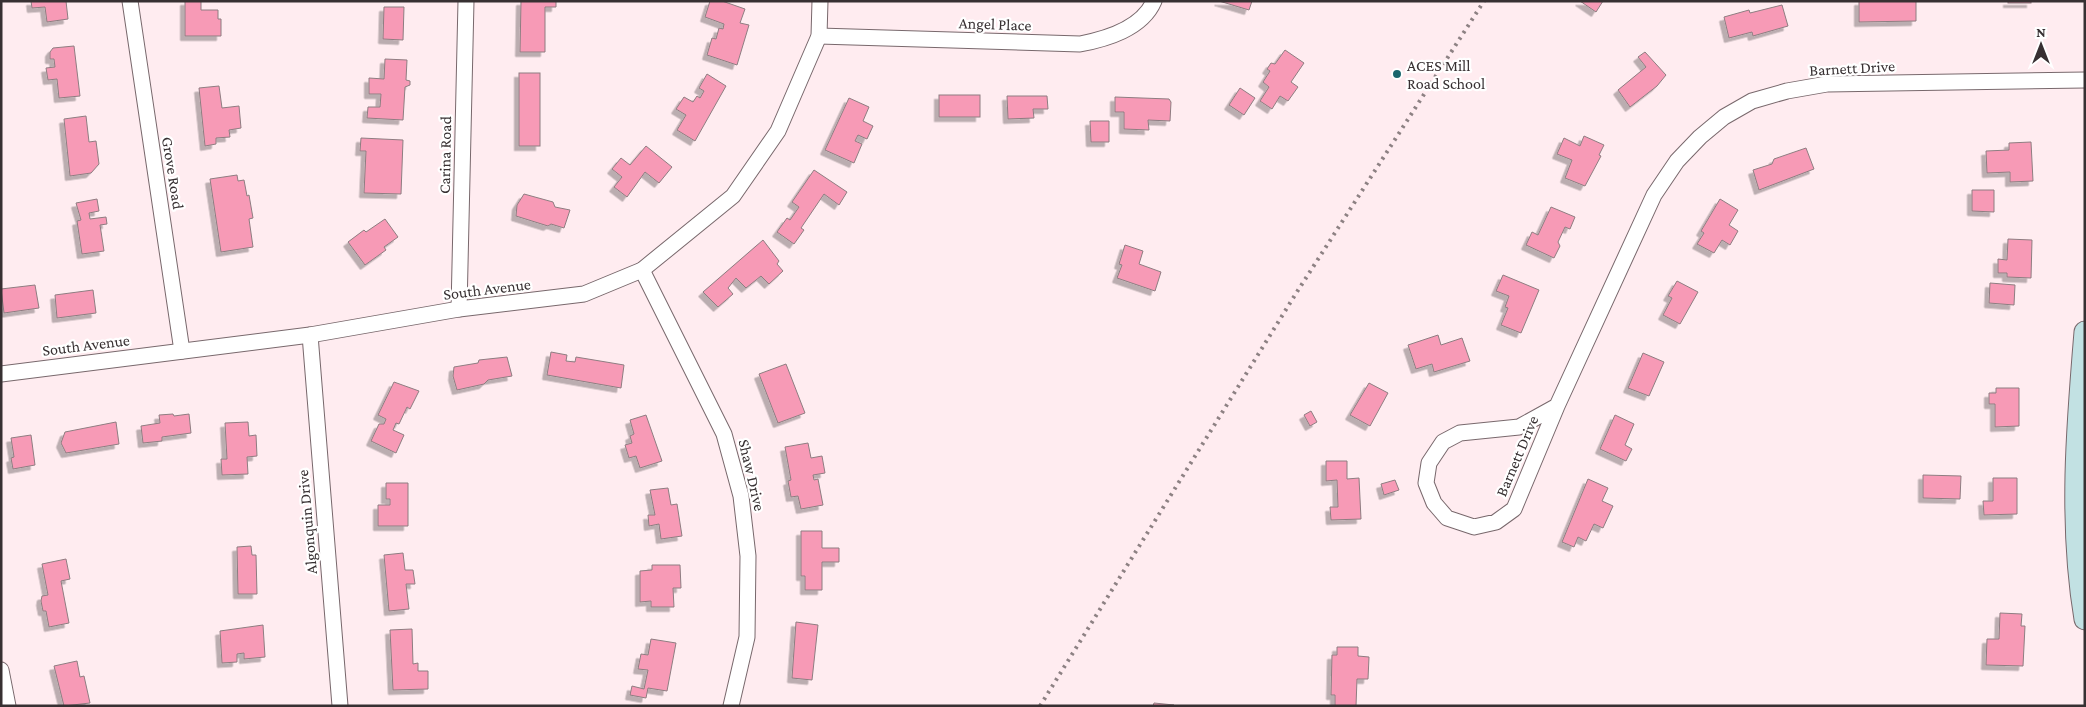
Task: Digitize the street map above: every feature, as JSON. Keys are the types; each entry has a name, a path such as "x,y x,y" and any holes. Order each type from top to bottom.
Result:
{"street":[{"name":"Grove Road","path":"130,1 182,351"},
{"name":"Carina Road","path":"459,309 466,1"},
{"name":"South Avenue","path":"1,374 310,335 459,309 584,294 642,270 733,196 778,131 819,36 820,1"},
{"name":"Angel Place","path":"819,36 1080,44 1111,38 1149,13 1154,1"},
{"name":"Barnett Drive","path":"1557,406 1519,427 1460,433 1443,442 1429,462 1426,483 1434,503 1448,518 1474,527 1496,522 1514,509 1557,406 1654,195 1683,155 1700,137 1724,117 1752,102 1787,91 1827,84 2085,80"},
{"name":"Shaw Drive","path":"642,270 724,434 742,496 748,556 747,637 731,706"},
{"path":"2084,607 2077,556 2075,508 2085,332"},
{"name":"Algonquin Drive","path":"310,335 340,706"},
{"path":"1,670 8,706"}],"building":[{"path":"31,1 66,1 68,19 47,22 45,7 32,8"},
{"path":"185,1 201,1 201,10 218,10 218,19 221,19 221,36 185,36"},
{"path":"521,1 556,1 556,7 545,7 545,52 520,52"},
{"path":"710,1 722,1 745,9 740,23 749,25 737,65 707,55 712,38 716,39 719,28 723,29 724,24 705,17"},
{"path":"1219,1 1252,1 1249,10"},
{"path":"1580,1 1603,1 1596,12"},
{"path":"1859,1 1916,1 1916,21 1859,22"},
{"path":"2008,1 2031,1 2031,3 2008,3"},
{"path":"1782,5 1788,26 1753,36 1752,32 1729,38 1724,17 1749,10 1750,13"},
{"path":"384,7 404,7 403,40 383,39"},
{"path":"74,46 80,96 59,98 57,79 48,80 46,68 55,67 54,59 50,59 50,52 53,48"},
{"path":"1285,50 1304,63 1291,82 1298,87 1288,101 1280,96 1272,109 1260,101 1269,87 1263,82 1270,71 1267,69 1271,63 1275,64"},
{"path":"1645,52 1666,75 1657,86 1630,107 1618,90 1646,67 1638,57"},
{"path":"385,59 407,60 406,80 410,81 410,85 405,87 403,120 367,118 368,107 380,107 381,94 369,94 369,78 384,79"},
{"path":"519,73 540,73 540,146 519,146"},
{"path":"707,74 726,86 695,141 677,130 686,115 676,109 684,97 693,102 697,96 700,98 704,91 699,88"},
{"path":"219,86 222,108 239,106 241,128 229,130 230,137 216,138 216,144 205,146 199,88"},
{"path":"1240,88 1255,98 1244,115 1229,105"},
{"path":"939,95 980,95 980,117 939,117"},
{"path":"1007,96 1047,96 1048,109 1033,109 1034,118 1008,119"},
{"path":"1115,97 1169,99 1171,102 1170,121 1148,120 1149,130 1124,129 1124,112 1115,112"},
{"path":"849,98 869,107 863,121 873,126 867,139 858,135 855,141 862,144 854,163 825,150"},
{"path":"86,116 89,142 96,141 99,164 91,173 70,176 64,119"},
{"path":"1090,121 1109,121 1109,142 1091,142"},
{"path":"1584,136 1604,145 1599,155 1601,156 1585,186 1565,178 1572,160 1557,154 1564,138 1580,146"},
{"path":"361,138 403,140 401,194 364,193 366,151 360,151"},
{"path":"2031,142 2033,181 2010,182 2010,172 1987,173 1986,151 2009,150 2009,143"},
{"path":"646,146 672,167 659,183 645,172 627,197 614,187 622,177 612,169 621,158 630,165"},
{"path":"1806,148 1814,169 1759,190 1753,170 1772,164 1774,159"},
{"path":"814,170 847,192 839,205 824,194 801,228 804,230 794,244 777,232 787,218 790,220 799,207 792,202"},
{"path":"237,175 238,181 244,180 247,196 249,195 253,218 249,219 253,247 221,252 210,179"},
{"path":"1972,190 1994,190 1994,212 1972,211"},
{"path":"524,194 553,202 555,207 570,210 564,228 551,224 548,226 516,216 517,205"},
{"path":"97,199 99,211 89,213 90,219 106,217 107,224 100,225 104,251 82,254 77,221 81,220 76,203"},
{"path":"1720,199 1738,210 1729,225 1738,231 1730,245 1722,240 1714,253 1697,244 1704,233 1701,231"},
{"path":"1551,207 1575,217 1570,229 1565,227 1558,242 1560,246 1554,258 1526,245 1532,232 1538,235"},
{"path":"385,219 398,237 384,247 386,250 365,265 348,242 364,230 366,232"},
{"path":"2008,239 2032,240 2031,278 2007,277 2007,273 1998,273 1998,259 2007,260"},
{"path":"763,240 779,261 777,264 783,271 769,284 761,276 746,288 736,278 728,288 733,294 718,307 703,292"},
{"path":"1125,245 1143,251 1139,264 1161,272 1155,291 1117,278 1122,265 1119,264"},
{"path":"1503,275 1539,290 1521,333 1501,325 1508,308 1505,307 1509,296 1496,291"},
{"path":"1677,281 1698,292 1680,324 1663,315 1672,298 1668,296"},
{"path":"1990,283 2015,285 2014,305 1989,303"},
{"path":"35,285 39,308 4,313 1,289"},
{"path":"93,290 96,313 57,318 55,295"},
{"path":"1438,335 1441,345 1462,338 1470,361 1434,372 1432,364 1416,369 1408,345"},
{"path":"551,352 567,355 566,361 575,362 576,357 624,365 621,388 547,375"},
{"path":"1643,353 1664,362 1649,396 1628,388"},
{"path":"507,357 512,376 488,380 484,384 457,390 453,376 454,367 478,363 479,360"},
{"path":"786,364 805,413 778,423 759,374"},
{"path":"394,382 419,391 410,409 407,407 399,424 396,423 393,430 404,435 396,453 371,441 379,424 384,424 386,419 378,415"},
{"path":"1369,383 1388,393 1370,426 1350,415"},
{"path":"1996,388 2019,388 2019,426 1995,427 1995,404 1989,404 1989,393 1996,393"},
{"path":"1311,411 1317,422 1310,426 1304,415"},
{"path":"173,414 174,416 189,414 191,433 162,437 162,441 143,443 141,426 160,423 159,415"},
{"path":"646,415 662,461 640,468 636,456 629,458 625,445 632,443 630,436 634,434 630,420"},
{"path":"1615,415 1634,424 1625,445 1632,449 1626,461 1600,449"},
{"path":"116,422 119,444 66,453 61,443 65,432"},
{"path":"248,422 249,436 256,435 257,456 247,457 248,474 222,475 221,459 227,459 225,423"},
{"path":"31,435 35,465 13,469 11,458 14,457 11,438"},
{"path":"808,443 811,458 822,456 825,473 813,475 814,480 818,479 823,505 801,509 798,496 791,497 788,481 791,480 785,447"},
{"path":"1326,461 1347,461 1347,479 1359,478 1361,519 1331,520 1330,507 1338,507 1337,480 1326,481"},
{"path":"1923,475 1961,476 1960,499 1923,498"},
{"path":"1993,478 2017,478 2017,514 1984,515 1983,501 1993,501"},
{"path":"1588,479 1608,488 1602,501 1613,506 1603,528 1594,524 1586,541 1578,537 1574,547 1562,542"},
{"path":"1395,480 1399,490 1384,495 1381,484"},
{"path":"386,483 408,483 408,526 378,526 378,505 390,505 390,499 386,499"},
{"path":"668,488 671,505 677,504 682,536 661,539 659,524 649,526 648,515 655,515 650,490"},
{"path":"801,531 822,531 822,548 839,548 839,562 822,562 822,590 805,590 805,576 801,576"},
{"path":"251,546 252,555 256,555 257,594 238,594 237,547"},
{"path":"403,553 405,570 413,570 415,584 406,584 409,609 389,611 384,555"},
{"path":"66,559 70,579 61,581 69,623 49,627 46,611 43,611 41,601 42,596 48,595 42,564"},
{"path":"652,565 680,565 681,588 673,588 674,607 651,607 651,601 640,602 640,571 652,570"},
{"path":"2000,613 2022,614 2021,626 2025,626 2023,666 1986,665 1987,639 1999,639"},
{"path":"796,622 818,625 812,680 792,678"},
{"path":"263,625 265,657 244,659 244,653 237,654 237,662 222,663 220,631"},
{"path":"412,629 413,664 418,663 418,671 428,671 428,689 393,690 390,630"},
{"path":"651,639 676,643 667,691 648,688 646,698 630,695 632,686 644,689 648,670 638,669 641,654 648,655"},
{"path":"1337,647 1358,647 1358,656 1369,657 1368,679 1357,679 1356,706 1335,706 1335,695 1331,695 1332,655 1337,655"},
{"path":"77,661 80,677 84,676 90,703 64,706 54,666"},
{"path":"1154,703 1174,705 1153,706"}],"railway":[{"path":"1040,706 1295,295 1484,1"}],"place":[{"name":"ACES Mill Road School","path":"1397,74"}]}
